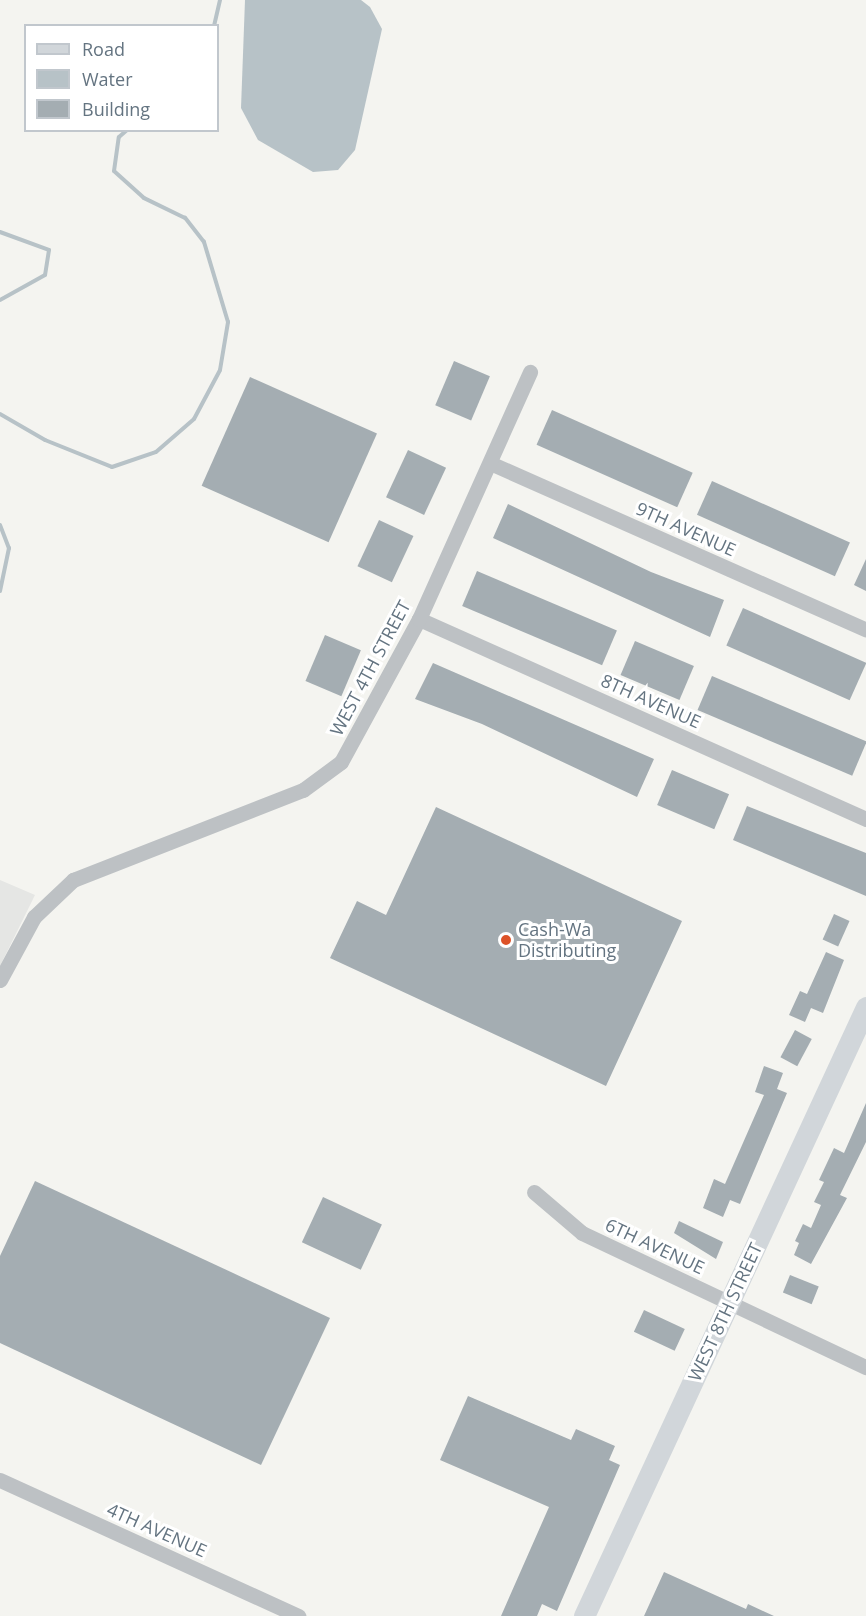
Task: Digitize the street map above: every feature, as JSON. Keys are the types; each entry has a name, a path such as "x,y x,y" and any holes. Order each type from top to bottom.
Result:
{"street":[{"name":"WEST 4TH STREET","path":"0,980 34,917 73,880 303,790 341,762 419,618 530,372"},
{"name":"9TH AVENUE","path":"490,463 866,630"},
{"name":"8TH AVENUE","path":"419,618 866,819"},
{"name":"WEST 8TH STREET","path":"584,1616 866,1007"},
{"name":"6TH AVENUE","path":"534,1192 582,1233 866,1367"},
{"name":"4TH AVENUE","path":"0,1480 298,1616"}],"shaded area":[{"path":"0,880 35,895 0,966"}],"water":[{"path":"245,0 361,0 370,7 382,29 355,150 338,170 313,172 258,140 241,108"}],"building":[{"path":"454,361 490,376 471,420 435,405"},
{"path":"250,377 377,434 329,542 202,486"},
{"path":"552,410 693,473 677,507 537,445"},
{"path":"408,450 446,468 424,515 386,497"},
{"path":"712,481 850,542 835,576 697,515"},
{"path":"508,504 651,572 724,600 710,637 493,538"},
{"path":"379,520 413,536 392,582 357,566"},
{"path":"866,559 866,591 854,585"},
{"path":"477,571 617,630 602,665 462,606"},
{"path":"743,608 866,663 850,700 726,645"},
{"path":"325,635 361,650 341,696 305,681"},
{"path":"635,641 694,666 679,700 621,675"},
{"path":"433,663 654,759 637,797 482,724 415,699"},
{"path":"712,676 866,741 852,776 698,710"},
{"path":"672,770 729,794 714,829 657,805"},
{"path":"747,806 866,853 866,896 733,840"},
{"name":"Cash-Wa Distributing","path":"436,807 682,921 606,1086 330,958 357,901 386,915"},
{"path":"834,914 850,921 838,946 823,940"},
{"path":"826,952 844,960 823,1013 811,1008 805,1022 789,1015 800,991 807,994"},
{"path":"795,1030 812,1039 797,1066 780,1057"},
{"path":"764,1066 783,1073 777,1089 787,1093 740,1204 730,1200 723,1217 703,1208 714,1179 725,1184 764,1095 755,1092"},
{"path":"866,1103 866,1142 840,1195 847,1198 811,1264 794,1255 799,1243 795,1241 803,1224 811,1228 821,1205 814,1202 824,1182 819,1180 834,1148 844,1153"},
{"path":"35,1181 330,1318 261,1465 0,1343 0,1256"},
{"path":"323,1197 382,1224 361,1270 302,1242"},
{"path":"679,1221 723,1242 716,1259 674,1233"},
{"path":"790,1275 819,1287 812,1304 783,1293"},
{"path":"644,1310 685,1329 675,1351 634,1332"},
{"path":"468,1396 571,1440 576,1429 615,1446 609,1460 620,1465 557,1611 542,1604 537,1616 501,1616 549,1507 440,1460"},
{"path":"664,1572 746,1609 748,1604 774,1616 644,1616"}],"waterway":[{"path":"214,24 220,0"},
{"path":"0,414 45,440 112,467 156,452 194,419 220,370 228,322 204,242 185,218 144,198 114,171 119,137 125,132"},
{"path":"0,232 49,250 45,275 0,300"},
{"path":"0,525 9,548 0,591"}],"place":[{"name":"Cash-Wa Distributing","path":"506,940"}]}
